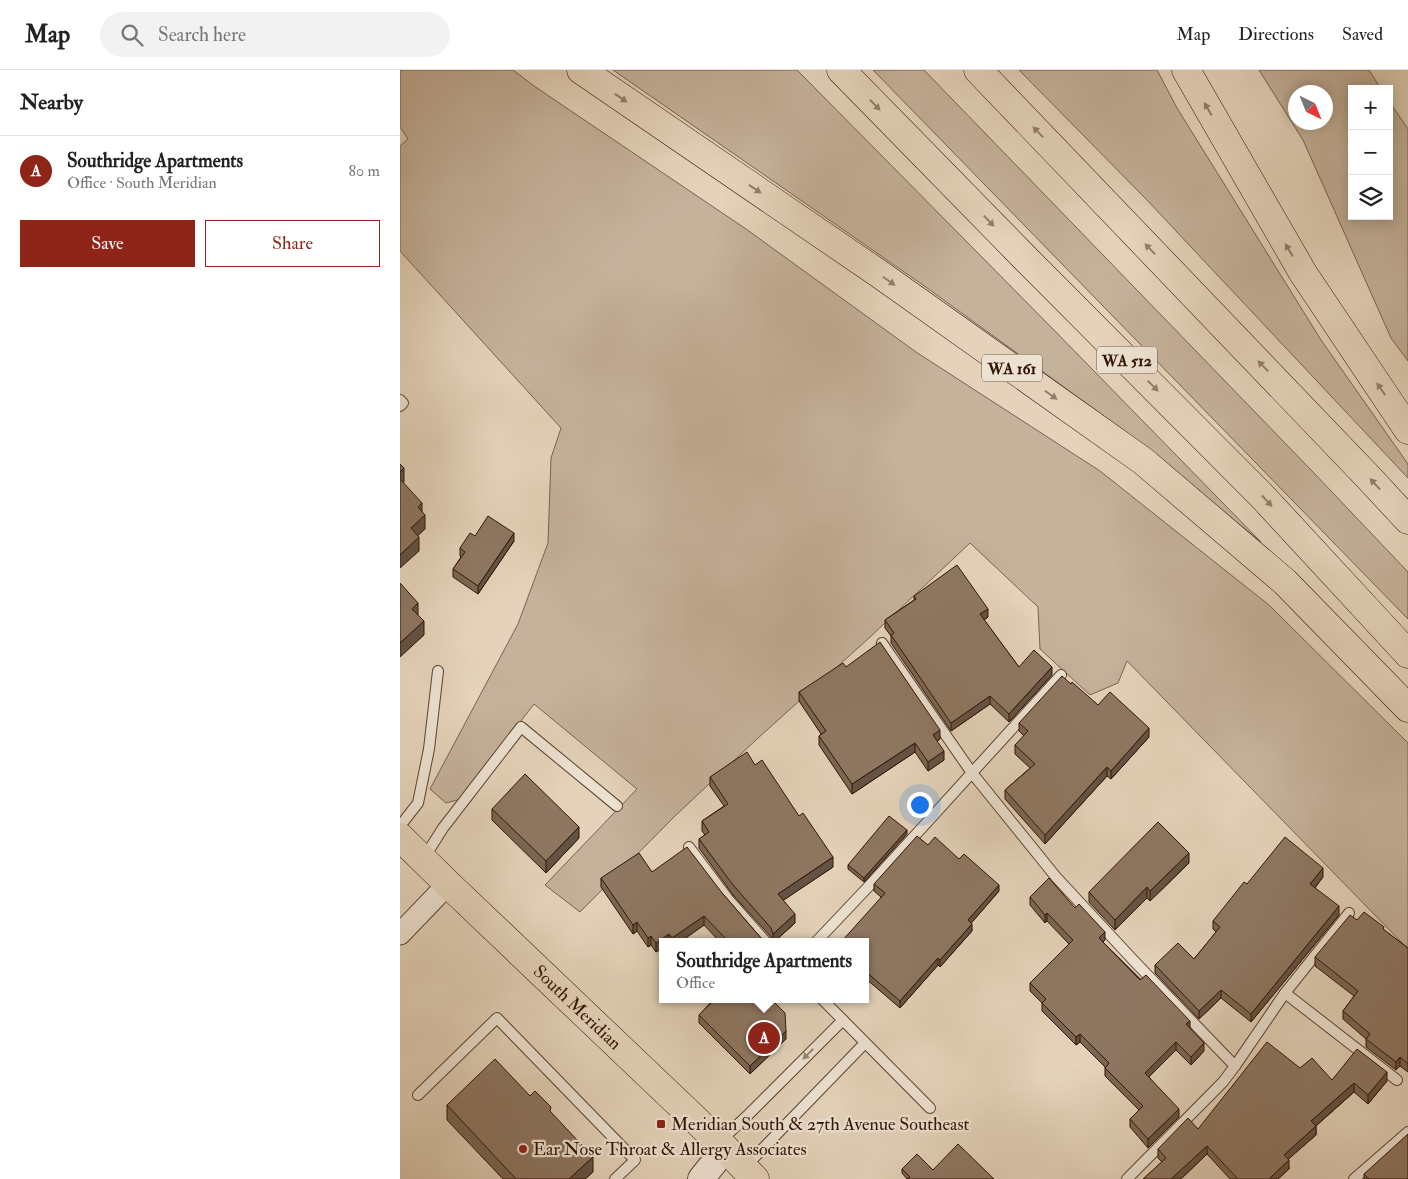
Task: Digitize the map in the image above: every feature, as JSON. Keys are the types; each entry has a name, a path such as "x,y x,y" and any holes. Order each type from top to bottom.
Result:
{"main road":[{"name":"WA 161","path":"581,70 870,268 1143,461 1285,582 1408,708"},
{"name":"WA 512","path":"841,70 1262,496 1408,654"},
{"path":"978,70 1350,457 1408,520"},
{"path":"1186,70 1303,273 1408,430"},
{"name":"South Meridian","path":"400,837 750,1173"}],"street":[{"path":"400,934 448,884"},
{"path":"701,1179 722,1145"}],"lane":[{"path":"400,400 403,403 400,406"},
{"path":"882,643 972,773 1056,877 1235,1066"},
{"path":"400,826 418,803 429,749 438,671"},
{"path":"820,938 1061,675"},
{"path":"423,859 443,828 522,727 617,806"},
{"path":"689,847 728,900 762,938"},
{"path":"1127,1179 1222,1082 1286,993 1350,913"},
{"path":"1286,993 1397,1080"},
{"path":"826,1003 930,1108"},
{"path":"418,1095 497,1018 635,1160 615,1179"},
{"path":"722,1145 747,1116 843,1020"},
{"path":"750,1173 865,1043"},
{"path":"1354,1179 1408,1132"}],"shaded area":[{"path":"400,70 513,70 746,229 916,352 1100,471 1269,605 1408,743 1408,949 1127,661 1118,683 1090,695 1040,649 1038,607 970,543 675,816 580,912 545,885 637,789 534,704 461,799 446,803 430,789 518,624 548,543 551,458 561,428 400,251 400,146 408,139 400,127"},
{"path":"613,70 797,70 1261,542 1119,427 923,285"},
{"path":"873,70 924,70 1408,572 1408,619"},
{"path":"1019,70 1157,70 1177,108 1321,340 1408,464 1408,478 1146,199"},
{"path":"1259,70 1369,70 1378,85 1348,85 1348,220 1393,220 1393,107 1408,129 1408,361 1391,338 1303,140 1297,130 1333,130 1333,85 1288,85 1288,116"}],"building":[{"path":"400,464 404,468 400,472"},
{"path":"400,479 422,503 418,507 425,515 411,528 419,537 400,555"},
{"path":"488,516 514,533 478,586 453,569 465,552 460,548 470,533 475,536"},
{"path":"957,565 988,609 980,614 1019,667 1034,650 1052,667 1009,714 990,696 951,723 891,635 894,633 885,620 916,599 914,596"},
{"path":"400,583 418,603 412,609 424,621 400,643"},
{"path":"880,642 940,730 933,735 944,751 928,762 915,743 852,784 819,736 826,731 799,692 843,663 846,667"},
{"path":"1062,676 1071,684 1072,682 1098,705 1110,692 1149,728 1111,771 1107,767 1045,835 1005,790 1035,764 1015,745 1028,731 1019,723"},
{"path":"747,752 755,765 762,760 799,816 803,813 833,857 778,894 795,914 773,934 771,928 733,885 699,839 709,832 702,821 728,804 710,777"},
{"path":"525,774 579,827 546,861 492,809"},
{"path":"889,816 907,830 864,878 848,865"},
{"path":"1158,822 1189,853 1150,891 1147,887 1115,920 1089,892"},
{"path":"917,836 928,845 935,837 959,859 964,854 999,885 968,920 972,924 940,960 938,958 900,1001 869,974 869,938 845,938 885,893 874,884"},
{"path":"1285,837 1323,868 1310,884 1339,906 1251,1014 1221,990 1199,1011 1155,965 1178,943 1194,959 1220,927 1213,921 1244,882 1247,884"},
{"path":"687,847 723,894 761,938 725,938 704,916 672,938 669,934 663,938 659,938 659,941 656,943 651,936 648,938 637,922 633,925 601,878 639,853 652,872"},
{"path":"1049,878 1075,908 1079,904 1105,932 1099,938 1140,980 1146,975 1190,1021 1186,1024 1204,1043 1191,1057 1176,1042 1145,1073 1179,1109 1148,1139 1130,1119 1143,1106 1105,1068 1109,1063 1080,1034 1076,1037 1042,1003 1046,999 1030,983 1073,940 1047,913 1045,915 1030,897"},
{"path":"1364,912 1408,948 1408,1064 1400,1057 1396,1062 1366,1039 1370,1034 1343,1011 1358,991 1315,957 1350,915 1357,920"},
{"path":"711,1003 775,1003 785,1013 786,1031 750,1066 699,1015"},
{"path":"1267,1042 1300,1068 1312,1058 1332,1080 1357,1049 1387,1072 1368,1095 1354,1083 1311,1121 1316,1126 1284,1155 1289,1160 1269,1179 1238,1179 1207,1146 1171,1179 1143,1179 1166,1158 1158,1149 1188,1118 1198,1129"},
{"name":"Ear Nose Throat & Allergy Associates","path":"495,1059 530,1096 535,1091 551,1107 550,1111 593,1157 569,1179 516,1179 447,1105"},
{"path":"1408,1134 1408,1179 1369,1179 1364,1174"},
{"path":"958,1144 994,1179 907,1179 910,1177 902,1169 917,1154 933,1170"}],"place":[{"name":"Southridge Apartments","path":"764,1038"},
{"name":"Meridian South & 27th Avenue Southeast","path":"661,1124"},
{"name":"Ear Nose Throat & Allergy Associates","path":"523,1149"}]}
